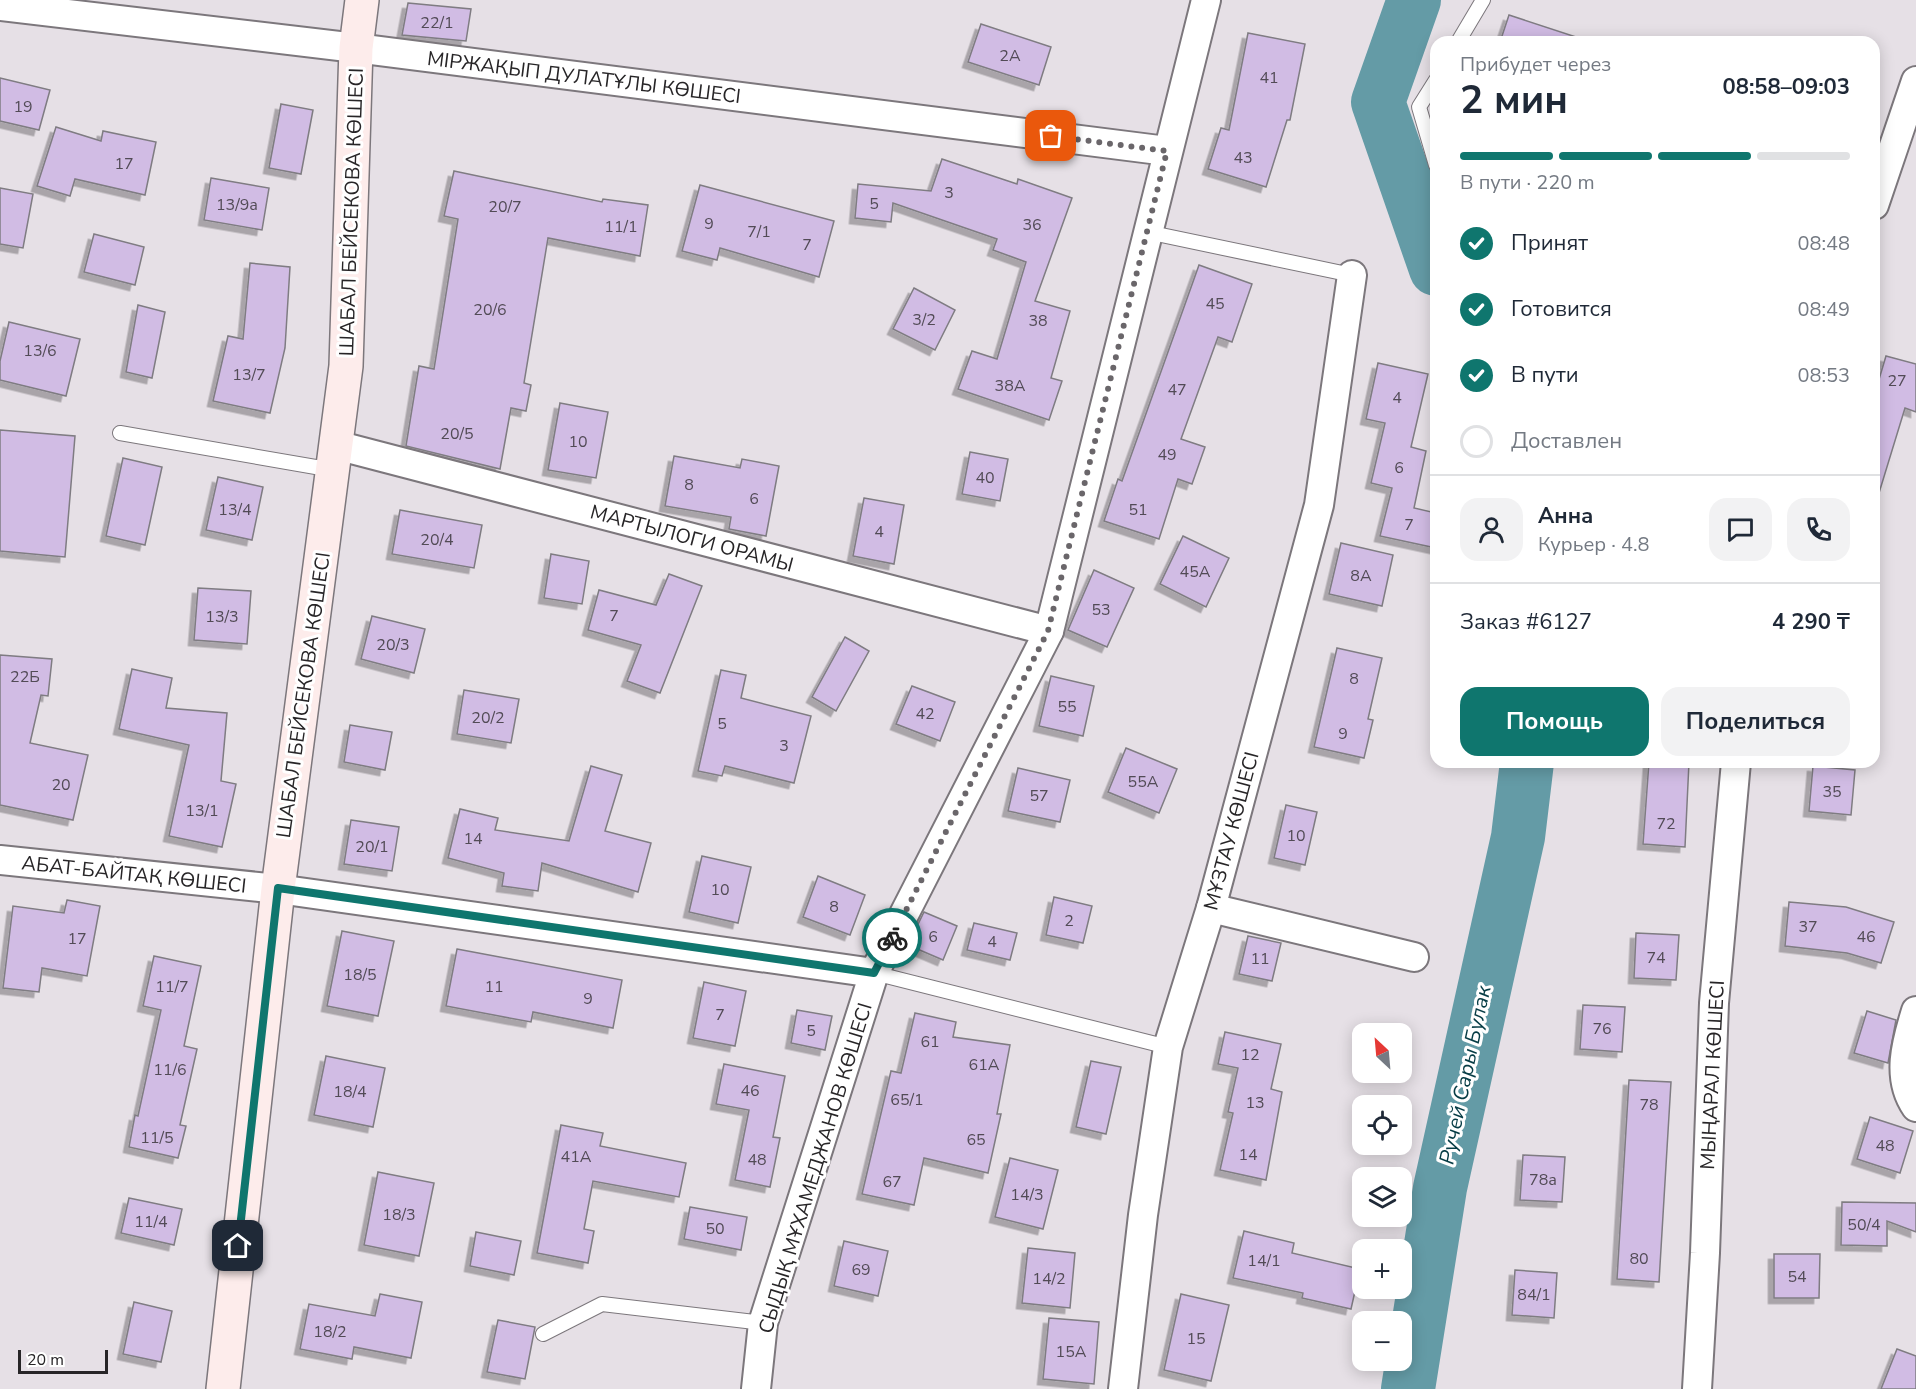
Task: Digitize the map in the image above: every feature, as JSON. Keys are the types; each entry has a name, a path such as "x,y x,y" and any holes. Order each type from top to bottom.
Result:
{"main road":[{"name":"ШАБАЛ БЕЙСЕКОВА КӨШЕСІ","path":"223,1389 278,888 346,366 356,48 362,0"}],"street":[{"name":"СЫДЫҚ МҰХАМЕДЖАНОВ КӨШЕСІ","path":"756,1389 763,1323 874,973 1048,631 1206,0"},
{"name":"МІРЖАҚЫП ДУЛАТҰЛЫ КӨШЕСІ","path":"0,6 86,8 356,48 1167,151"},
{"path":"1880,187 1916,81"},
{"name":"МҰЗТАУ КӨШЕСІ","path":"1124,1389 1143,1215 1168,1047 1211,908 1319,506 1352,275"},
{"name":"МАРТЫЛОГИ ОРАМЫ","path":"335,458 1048,631"},
{"name":"МЫҢАРАЛ КӨШЕСІ","path":"1697,1389 1705,1253 1713,1003 1735,768"},
{"name":"АБАТ-БАЙТАҚ КӨШЕСІ","path":"0,860 278,888 874,973"},
{"path":"1211,908 1414,957"},
{"path":"1916,1011 1908,1036 1903,1081 1916,1107"}],"lane":[{"path":"1462,36 1484,0"},
{"path":"1430,90 1419,107 1430,145"},
{"path":"1147,232 1352,275"},
{"path":"120,433 335,458"},
{"path":"874,973 1168,1047"},
{"path":"543,1334 602,1304 763,1323"}],"building":[{"path":"408,3 471,9 466,41 402,35"},
{"path":"1509,15 1573,36 1502,36"},
{"path":"981,24 1051,47 1039,85 968,62"},
{"path":"1248,33 1305,44 1290,120 1287,120 1266,187 1208,169 1221,128 1229,130"},
{"path":"0,78 50,90 39,130 0,121"},
{"path":"281,104 313,110 301,174 269,168"},
{"path":"56,127 101,141 103,131 156,142 145,195 75,179 70,196 37,186"},
{"path":"942,159 1017,184 1018,179 1072,198 1035,301 1070,311 1051,378 1062,381 1049,420 958,389 972,351 997,359 1026,262 993,250 997,239 893,203 891,222 855,218 858,184 931,191"},
{"path":"454,171 602,202 603,199 648,205 640,256 548,238 524,383 531,385 526,411 511,408 500,469 406,446 419,366 434,369 458,219 444,216"},
{"path":"211,178 269,188 262,230 204,220"},
{"path":"700,185 834,221 819,277 720,248 717,260 682,251"},
{"path":"0,188 33,194 23,248 0,244"},
{"path":"94,234 144,247 135,285 84,272"},
{"path":"250,263 290,267 285,348 270,413 213,401 228,336 243,339"},
{"path":"1199,265 1252,284 1232,342 1218,337 1181,439 1205,447 1192,484 1178,479 1159,539 1104,521 1118,479 1122,481"},
{"path":"914,288 955,310 935,350 893,329"},
{"path":"138,305 165,312 152,378 126,372"},
{"path":"9,322 80,339 66,396 0,380 0,361"},
{"path":"1886,356 1916,364 1916,412 1905,408 1880,490 1880,376"},
{"path":"1378,363 1428,374 1411,447 1426,451 1414,508 1430,512 1430,547 1380,536 1392,488 1371,483 1385,423 1366,419"},
{"path":"560,403 608,412 596,478 548,470"},
{"path":"0,430 75,436 65,557 0,551"},
{"path":"970,452 1008,459 1000,501 962,494"},
{"path":"674,456 740,468 742,459 779,466 766,536 729,529 731,517 665,506"},
{"path":"123,458 162,467 145,545 106,536"},
{"path":"218,477 263,487 252,540 206,530"},
{"path":"864,498 904,505 894,564 853,556"},
{"path":"400,510 482,525 474,568 392,554"},
{"path":"1183,536 1229,558 1206,607 1160,584"},
{"path":"1341,543 1393,555 1382,606 1329,594"},
{"path":"551,554 589,561 582,604 544,598"},
{"path":"1094,570 1134,588 1107,647 1068,630"},
{"path":"669,574 702,586 660,693 627,681 641,645 588,630 599,590 656,605"},
{"path":"198,588 251,591 247,644 194,640"},
{"path":"372,616 425,629 414,673 361,659"},
{"path":"845,637 869,651 836,711 812,697"},
{"path":"1337,648 1382,658 1368,719 1373,720 1364,758 1314,747"},
{"path":"0,655 52,659 48,696 41,695 30,743 88,755 73,820 0,805"},
{"path":"132,669 172,678 166,708 227,713 221,781 236,784 222,847 169,836 189,745 119,729"},
{"path":"721,670 746,675 741,698 811,716 794,783 725,766 722,776 698,771"},
{"path":"1051,676 1094,686 1083,736 1039,726"},
{"path":"912,686 955,702 940,741 896,724"},
{"path":"464,690 519,699 511,743 457,734"},
{"path":"350,725 392,732 385,770 344,762"},
{"path":"1126,748 1177,769 1159,813 1108,792"},
{"path":"591,766 622,775 605,831 651,843 638,892 542,863 538,891 502,886 504,873 448,858 460,809 498,818 495,830 569,841"},
{"path":"1018,768 1070,780 1060,822 1008,811"},
{"path":"1649,768 1689,768 1685,847 1643,844"},
{"path":"1813,768 1855,770 1851,815 1809,811"},
{"path":"1286,805 1317,812 1305,865 1274,858"},
{"path":"351,820 399,827 392,871 344,864"},
{"path":"702,856 751,867 738,923 689,912"},
{"path":"818,876 865,895 850,935 803,917"},
{"path":"1054,897 1092,906 1083,943 1046,935"},
{"path":"67,900 100,906 87,976 42,968 39,992 3,988 13,906 64,913"},
{"path":"1789,902 1846,907 1894,922 1881,963 1847,953 1785,946"},
{"path":"924,912 957,926 943,960 908,945"},
{"path":"974,923 1017,933 1010,960 967,950"},
{"path":"342,931 394,941 378,1016 327,1006"},
{"path":"1636,933 1679,935 1676,980 1634,978"},
{"path":"1248,936 1281,943 1272,981 1239,974"},
{"path":"457,949 622,980 613,1028 533,1012 531,1022 446,1006"},
{"path":"154,956 201,966 184,1046 197,1049 180,1125 186,1126 178,1158 129,1147 161,1010 143,1006"},
{"path":"704,982 746,991 735,1046 693,1038"},
{"path":"1583,1005 1625,1007 1622,1052 1580,1049"},
{"path":"797,1010 832,1016 825,1050 791,1043"},
{"path":"1867,1011 1896,1020 1888,1063 1854,1053"},
{"path":"915,1013 956,1022 953,1037 1010,1045 997,1114 1001,1114 988,1173 924,1158 914,1205 862,1194 891,1071 901,1073"},
{"path":"1225,1032 1281,1044 1271,1089 1282,1092 1266,1180 1220,1170 1233,1113 1228,1112 1238,1068 1218,1064"},
{"path":"326,1056 385,1068 373,1127 314,1115"},
{"path":"1091,1061 1121,1067 1106,1134 1076,1127"},
{"path":"724,1064 785,1076 773,1137 780,1138 770,1187 735,1180 749,1110 716,1104"},
{"path":"1629,1080 1671,1082 1659,1282 1617,1279"},
{"path":"1870,1117 1913,1131 1900,1173 1857,1159"},
{"path":"561,1125 603,1133 600,1146 686,1163 679,1197 593,1181 584,1229 594,1231 588,1263 537,1253"},
{"path":"1523,1155 1565,1157 1562,1202 1520,1200"},
{"path":"1010,1158 1058,1170 1043,1229 995,1217"},
{"path":"378,1172 434,1183 419,1256 364,1245"},
{"path":"129,1198 182,1209 174,1245 121,1233"},
{"path":"1842,1202 1916,1203 1916,1232 1887,1221 1887,1246 1841,1245"},
{"path":"690,1207 747,1217 741,1250 684,1239"},
{"path":"1244,1231 1294,1243 1292,1253 1352,1267 1353,1299 1351,1309 1302,1298 1303,1293 1233,1278"},
{"path":"476,1232 521,1241 514,1275 470,1266"},
{"path":"844,1241 888,1251 878,1296 834,1286"},
{"path":"1028,1248 1075,1253 1070,1308 1022,1303"},
{"path":"1774,1254 1820,1254 1819,1298 1774,1298"},
{"path":"1515,1270 1557,1273 1554,1318 1512,1315"},
{"path":"380,1294 422,1302 411,1358 354,1347 352,1359 300,1349 309,1304 375,1316"},
{"path":"1181,1294 1229,1305 1211,1381 1164,1370"},
{"path":"134,1302 172,1311 161,1362 123,1354"},
{"path":"1049,1318 1099,1322 1094,1384 1043,1379"},
{"path":"498,1320 535,1327 525,1379 487,1372"},
{"path":"1897,1349 1916,1356 1916,1389 1881,1389"}],"waterway":[{"name":"Ручей Сары Булак","path":"1414,0 1378,102 1430,252"},
{"name":"Ручей Сары Булак","path":"1408,1389 1440,1188 1518,837 1526,768"}],"way so far":[{"path":"892,938 1048,631 1167,151 1051,136"}],"route":[{"path":"238,1246 278,888 874,973 892,938"}]}
